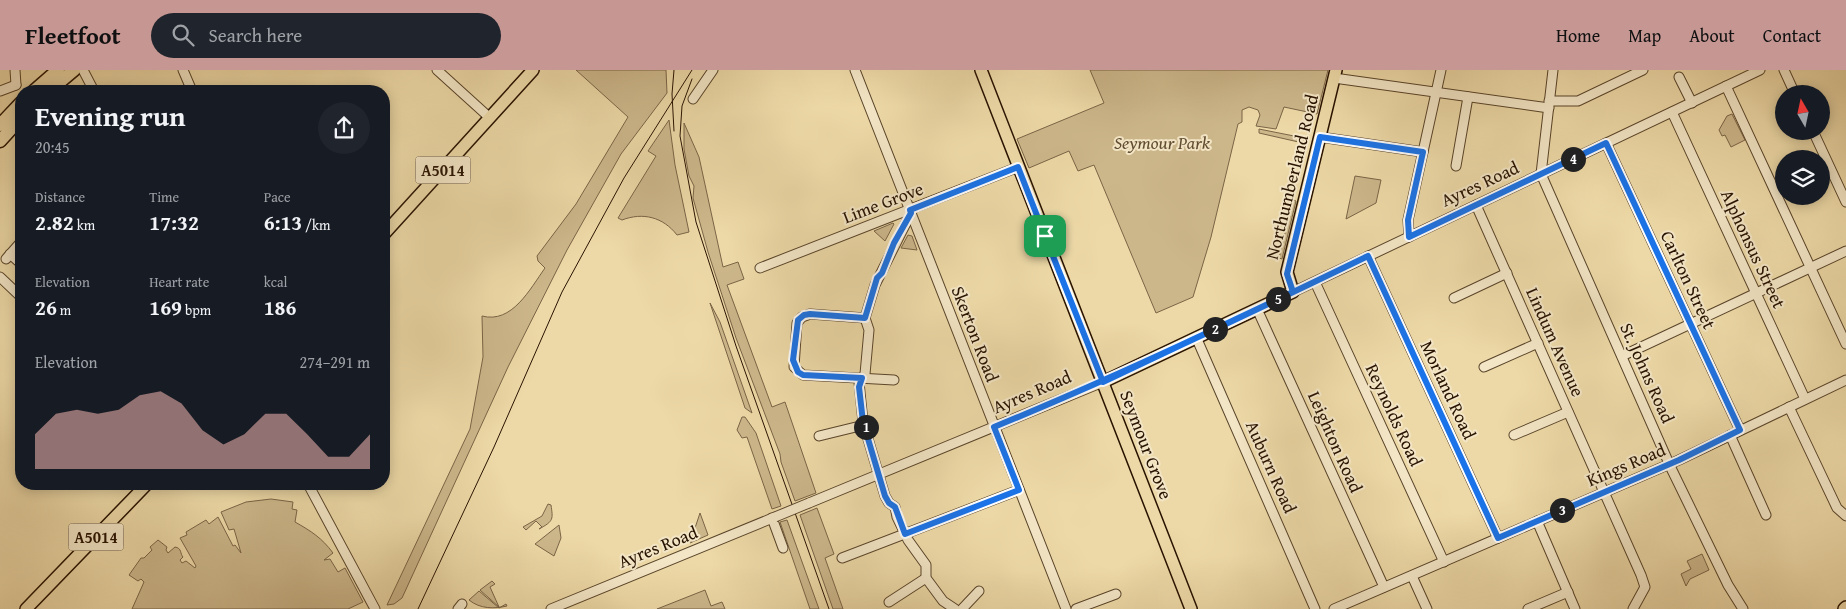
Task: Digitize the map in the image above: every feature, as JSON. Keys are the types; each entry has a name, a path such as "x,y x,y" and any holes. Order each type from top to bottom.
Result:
{"highway":[{"path":"41,85 58,70"},
{"path":"56,85 74,70"},
{"path":"0,125 15,110"},
{"path":"0,141 15,125"}],"main road":[{"name":"A5014","path":"390,227 533,70"},
{"name":"Seymour Grove","path":"981,70 1191,609"},
{"name":"Northumberland Road","path":"1293,292 1287,274 1335,74"},
{"name":"Ayres Road","path":"1103,382 1293,292"},
{"name":"A5014","path":"26,609 141,490"}],"street":[{"path":"15,70 19,85"},
{"path":"83,70 91,85"},
{"path":"183,70 189,85"},
{"path":"437,70 490,118"},
{"path":"693,99 714,70"},
{"name":"Skerton Road","path":"855,70 1066,609"},
{"path":"1409,237 1408,220 1441,70"},
{"path":"1541,174 1553,70"},
{"path":"1335,74 1436,93 1549,104 1578,101 1643,70"},
{"name":"Ayres Road","path":"1293,292 1760,70"},
{"path":"1784,70 1791,85"},
{"path":"1679,77 1692,103"},
{"path":"1726,86 1846,344"},
{"path":"0,91 15,89"},
{"path":"1456,166 1462,155 1468,97"},
{"name":"Alphonsus Street","path":"1672,112 1805,399"},
{"path":"1320,137 1423,152"},
{"path":"1818,140 1842,183 1846,202"},
{"name":"Carlton Street","path":"1606,143 1740,430"},
{"name":"Lime Grove","path":"760,268 910,211 1018,167"},
{"name":"St. Johns Road","path":"1541,174 1669,464 1728,585 1743,609"},
{"name":"Lindum Avenue","path":"1476,205 1644,582 1642,595 1633,609"},
{"path":"910,211 882,273 877,278 865,318 870,330 865,374 860,382 860,393 864,425 885,496 889,503 895,507 912,548 918,552 926,565 926,578 943,601 954,609"},
{"path":"15,249 8,257 15,260"},
{"path":"1622,356 1846,251"},
{"name":"Morland Road","path":"1368,256 1498,538"},
{"path":"1454,298 1507,273"},
{"path":"0,277 15,291"},
{"name":"Reynolds Road","path":"1315,282 1444,562"},
{"name":"Leighton Road","path":"1257,309 1384,588"},
{"path":"865,318 804,315 797,322 793,360 795,369 803,375 894,380"},
{"name":"Auburn Road","path":"1196,337 1315,609"},
{"path":"1484,367 1538,343"},
{"name":"Kings Road","path":"1334,609 1669,464 1846,380"},
{"name":"Ayres Road","path":"551,609 1103,382"},
{"path":"1789,407 1837,508 1846,516"},
{"path":"1514,435 1568,412"},
{"path":"819,436 864,425"},
{"path":"1730,435 1766,515"},
{"path":"311,490 375,609"},
{"path":"842,558 1019,490"},
{"path":"774,518 783,548"},
{"path":"1537,521 1575,609"},
{"path":"1412,576 1427,609"},
{"path":"889,602 926,578"},
{"path":"962,609 979,590"},
{"path":"1528,609 1568,592"},
{"path":"1076,609 1116,594"}],"green space":[{"path":"576,70 666,70 667,93 621,154 567,250 508,367 402,598 394,604 387,605 470,429 483,357 482,316 493,317 502,315 511,310 526,295 545,268 538,261 537,256 576,204 628,117"},
{"name":"Seymour Park","path":"1090,70 1328,70 1317,114 1284,107 1276,129 1256,126 1260,115 1258,110 1249,107 1242,110 1242,122 1238,124 1211,237 1193,297 1156,313 1094,165 1078,171 1069,151 1029,168 1017,139 1104,103"},
{"path":"1732,114 1745,140 1731,147 1725,135 1722,136 1719,130 1727,116"},
{"path":"669,120 675,165 689,232 677,235 659,220 645,216 622,220 618,218 656,156 648,151"},
{"path":"684,123 699,157 723,267 738,262 744,279 727,285 772,407 785,402 816,493 795,501 780,454 736,338 708,252 693,198 694,186 689,176 684,149"},
{"path":"1259,129 1304,138 1303,143 1259,133"},
{"path":"1355,176 1381,180 1376,203 1346,219"},
{"path":"1293,200 1296,201 1282,259 1279,258"},
{"path":"893,223 885,241 874,231"},
{"path":"908,235 912,236 917,250 901,248"},
{"path":"710,303 720,322 752,413 745,408"},
{"path":"742,417 745,417 756,433 781,506 772,509 747,437 742,438 737,430"},
{"path":"271,499 293,502 292,509 297,510 295,522 325,543 333,553 324,560 330,559 338,572 345,568 363,602 348,609 132,609 144,582 141,579 138,581 129,575 141,558 144,558 152,550 150,547 158,540 167,547 168,553 175,547 179,549 183,557 180,560 182,563 186,561 195,568 196,566 180,538 187,535 186,532 206,520 209,524 218,517 233,546 235,545 241,553 234,529 229,530 221,512 246,502"},
{"path":"548,504 551,505 552,510 550,522 539,529 542,527 536,521 526,530 523,527 542,516"},
{"path":"817,508 834,554 825,558 843,609 833,609 800,515"},
{"path":"700,513 708,535 690,543"},
{"path":"787,520 819,609 810,609 780,522"},
{"path":"559,525 561,538 554,556 535,544"},
{"path":"1702,554 1709,570 1690,579 1686,586 1681,574 1691,569 1687,561"},
{"path":"492,581 495,584 490,587 499,607 480,590"},
{"path":"705,590 711,606 722,602 725,609 657,609"},
{"path":"479,591 498,607 482,607 469,600"}],"tram line":[{"path":"674,70 672,94 674,131"},
{"path":"418,609 494,447 562,292 624,178 692,70"},
{"path":"692,79 682,106 680,136 696,222 736,346 829,609"}],"route":[{"path":"1045,236 1018,167 910,210 911,213 894,243 882,273 877,278 865,318 810,314 799,318 797,322 793,360 794,367 798,372 803,375 862,378 859,387 863,422 867,429 885,496 889,503 895,507 897,518 905,534 1019,490 994,427 1103,382 1192,339 1257,309 1368,256 1498,538 1679,460 1740,430 1606,143 1409,237 1408,220 1423,152 1320,137 1287,274 1288,282 1293,292 1103,382 1045,236"}]}
